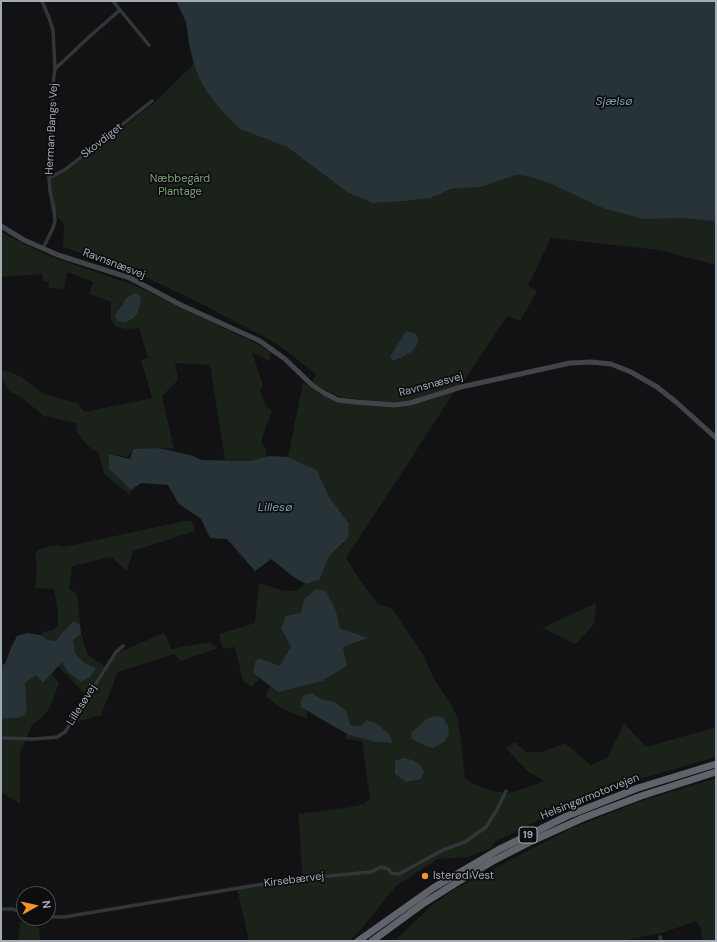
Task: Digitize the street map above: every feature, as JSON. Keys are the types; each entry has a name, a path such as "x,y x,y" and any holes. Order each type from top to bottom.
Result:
{"highway":[{"name":"Helsingørmotorvejen","path":"358,941 432,888 498,850 567,816 610,799 638,788 716,764"},
{"name":"Helsingørmotorvejen","path":"372,941 424,903 456,883 532,841 583,818 641,796 716,772"}],"main road":[{"name":"Ravnsnæsvej","path":"1,226 24,240 58,255 130,278 181,305 260,342 285,359 312,385 324,394 338,400 395,405 410,404 461,387 570,363 591,362 611,364 624,369 657,387 716,438"}],"street":[{"path":"42,1 53,30 56,69"},
{"path":"113,1 149,45"},
{"name":"Herman Bangs Vej","path":"43,248 55,221 49,178 53,83 56,69 90,36 120,10"},
{"name":"Skovdiget","path":"49,178 66,169 152,101"},
{"name":"Lillesøvej","path":"1,738 35,739 57,737 65,732 116,652 123,646"},
{"name":"Kirsebærvej","path":"56,917 64,917 287,880 371,872 381,867 388,869 391,873 398,874 443,850 465,842 486,827 497,810 506,791"},
{"path":"1,909 16,910"},
{"path":"660,936 661,941"}],"green space":[{"name":"Næbbegård Plantage","path":"194,64 207,92 240,129 287,147 347,192 372,203 431,198 451,189 481,187 516,175 527,176 680,218 716,222 716,265 659,250 551,238 528,286 537,291 520,321 507,316 462,384 408,401 394,403 340,397 312,383 316,374 274,342 200,303 128,269 63,247 64,224 51,211 48,179 66,171 154,103"},
{"path":"1,231 49,256 134,285 271,352 269,361 252,352 263,385 260,391 266,406 272,411 261,441 266,450 267,457 250,461 225,460 210,365 175,363 178,380 162,396 174,449 133,449 127,457 109,454 109,469 131,490 130,495 104,474 99,454 88,446 78,433 76,423 44,416 21,397 9,391 2,378 1,370 11,372 21,377 44,394 77,403 85,412 152,398 141,360 148,358 139,328 127,329 116,327 111,320 111,302 89,294 93,282 67,272 64,289 49,288 49,282 43,280 42,274 1,277","holes":["139,294 141,300 138,312 117,311"]},
{"path":"303,382 321,395 337,401 394,407 409,406 455,391 346,558 359,579 378,604 392,609 424,656 433,677 453,708 457,717 461,740 465,778 472,783 492,791 508,793 517,791 545,781 527,771 506,748 515,742 526,752 542,752 565,743 591,765 607,758 624,723 646,747 716,727 716,757 619,785 572,804 496,841 490,849 467,857 438,859 396,886 359,932 349,941 249,941 237,889 303,880 298,814 350,807 364,804 370,799 362,741 346,739 346,733 375,742 393,743 362,726 350,725 349,721 335,702 321,699 312,694 301,707 307,711 307,719 279,707 265,696 271,686 278,692 322,681 347,666 343,647 367,638 340,628 336,611 304,599 301,613 281,628 291,645 280,667 253,673 259,678 252,687 243,681 235,647 223,649 221,644 219,634 255,623 259,583 281,590 295,591 306,584 319,580 329,557 344,544 349,524 328,495 317,470 288,457"},
{"path":"184,521 194,523 195,531 133,551 127,571 111,557 72,566 69,588 77,594 80,624 73,621 56,641 48,640 40,635 44,632 53,630 58,625 58,610 54,589 35,588 37,568 35,553 42,548 57,545 64,547"},
{"path":"596,603 594,624 576,644 542,628"},
{"path":"164,633 172,649 210,642 218,648 181,661 174,654 118,672 101,715 80,721 71,726 117,653"},
{"path":"81,634 88,655 105,666 86,695 58,666 62,662 68,672 96,668 86,664 75,653 73,640"},
{"path":"51,673 59,683 50,708 32,725 20,753 20,804 1,792 1,719 17,718 27,708 25,683 36,675 43,683"},
{"path":"716,778 716,941 702,941 701,929 696,921 662,933 621,941 394,941 431,906 455,889 570,829 641,801"},
{"path":"20,926 34,926 39,928 40,941 18,941"}],"water":[{"name":"Sjælsø","path":"176,1 716,1 716,222 680,218 644,219 603,208 547,182 527,176 516,175 481,187 451,189 431,198 372,203 347,192 287,147 240,129 222,111 207,92 199,78 189,44 186,22"},
{"path":"135,293 139,294 141,300 138,312 134,318 125,322 117,321 115,317 117,311 122,306 125,299"},
{"path":"406,331 416,334 418,340 417,345 411,352 393,361 390,357"},
{"name":"Lillesø","path":"158,448 190,455 202,460 250,461 270,456 288,457 317,470 328,495 349,524 348,538 329,557 319,580 306,584 295,578 271,559 255,571 227,539 210,538 201,519 179,504 168,485 141,483 131,490 109,469 109,454 130,459 133,449"},
{"path":"316,589 326,591 336,611 340,628 368,638 343,647 347,666 322,681 278,692 253,673 255,663 258,658 280,666 291,646 281,628 286,616 301,613 304,599"},
{"path":"73,621 80,624 81,634 73,640 75,653 86,664 96,668 90,677 81,682 68,672 62,662 43,683 36,675 25,683 27,708 24,716 1,719 1,665 5,664 17,636 27,633 40,635 48,640 56,641"},
{"path":"312,693 321,699 335,702 346,711 350,725 362,726 367,720 377,724 389,734 393,743 375,742 350,735 301,707 301,700 303,696"},
{"path":"436,716 443,717 448,726 449,734 444,742 433,748 412,739 411,733 428,718"},
{"path":"404,758 412,760 420,765 424,772 421,779 406,782 395,774 395,761"}],"place":[{"name":"Isterød Vest","path":"425,876"}]}
